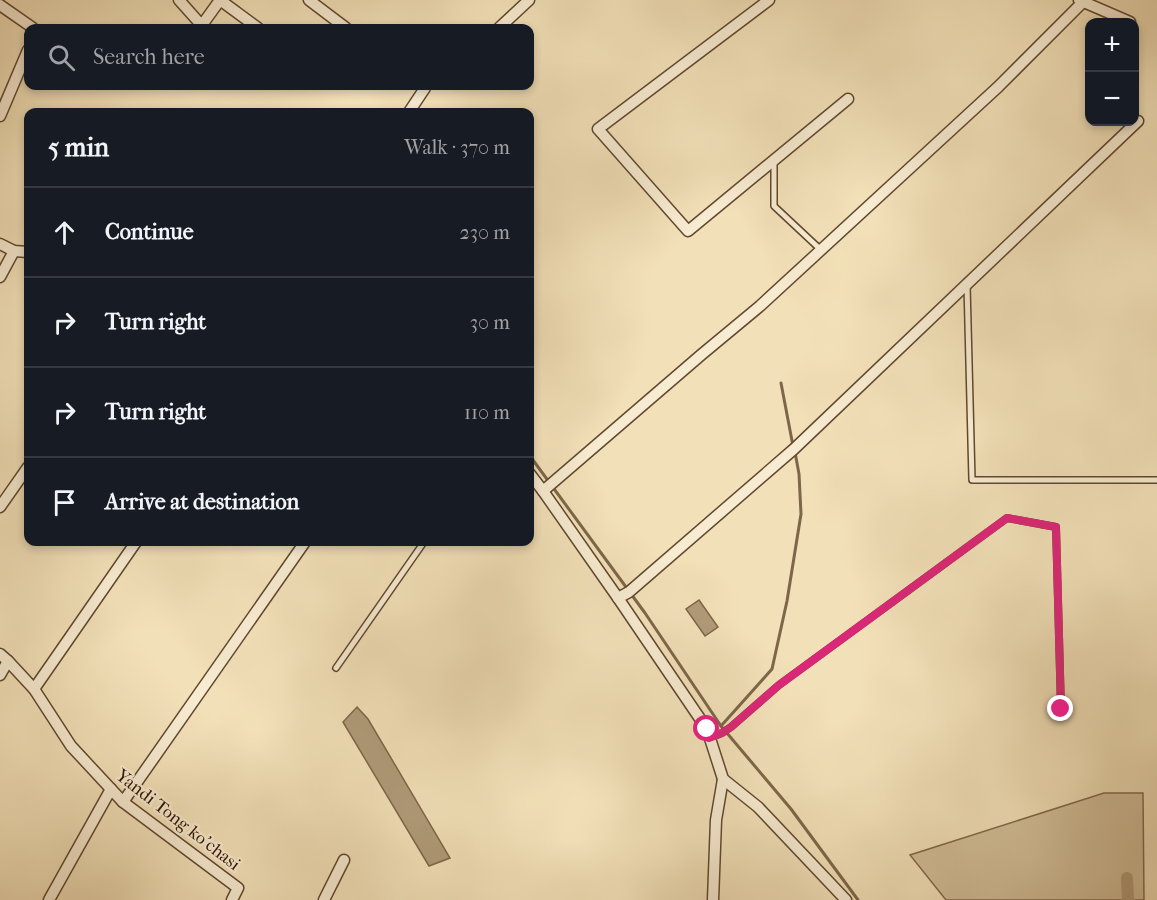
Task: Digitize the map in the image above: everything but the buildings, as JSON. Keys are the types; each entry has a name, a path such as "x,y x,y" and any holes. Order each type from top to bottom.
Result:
{"street":[{"path":"179,0 200,24"},
{"path":"205,24 220,0 253,24"},
{"path":"309,0 341,24"},
{"path":"503,24 529,0"},
{"path":"769,0 598,129 688,231 848,99"},
{"path":"548,487 760,306 998,87 1081,1 1121,18"},
{"path":"0,5 27,24"},
{"path":"0,116 24,59"},
{"path":"411,108 423,90"},
{"path":"618,598 628,592 794,449 1133,126"},
{"path":"0,244 14,251 24,252"},
{"path":"0,277 14,251"},
{"path":"0,507 24,473"},
{"path":"534,477 548,487 618,598 707,729 723,779 716,820 713,900"},
{"path":"34,689 133,546"},
{"path":"123,802 301,546"},
{"path":"0,675 4,657"},
{"name":"Yandi Tong ko'chasi","path":"4,657 34,689 71,746 123,802 238,888 232,900"},
{"path":"723,779 758,807 846,900"},
{"path":"49,900 111,789"},
{"path":"324,900 344,860"}],"lane":[{"path":"774,159 774,206 821,250"},
{"path":"967,284 972,480 1157,480"},
{"path":"709,738 731,727 779,685 1007,518 1056,527 1061,709"},
{"path":"336,668 421,546"}],"shaded area":[{"path":"699,600 718,627 705,636 686,609"},
{"path":"357,707 368,719 450,858 429,866 343,722"},
{"path":"1104,793 1143,793 1144,900 946,900 910,855"}],"waterway":[{"path":"781,383 793,446"},
{"path":"721,726 772,669 787,601 801,514 799,474 795,452"},
{"path":"534,461 645,613 721,726 791,809 858,900"},
{"path":"1127,878 1128,900"}],"route":[{"path":"707,729 709,738 731,727 779,685 1007,518 1056,527 1061,709"}]}
